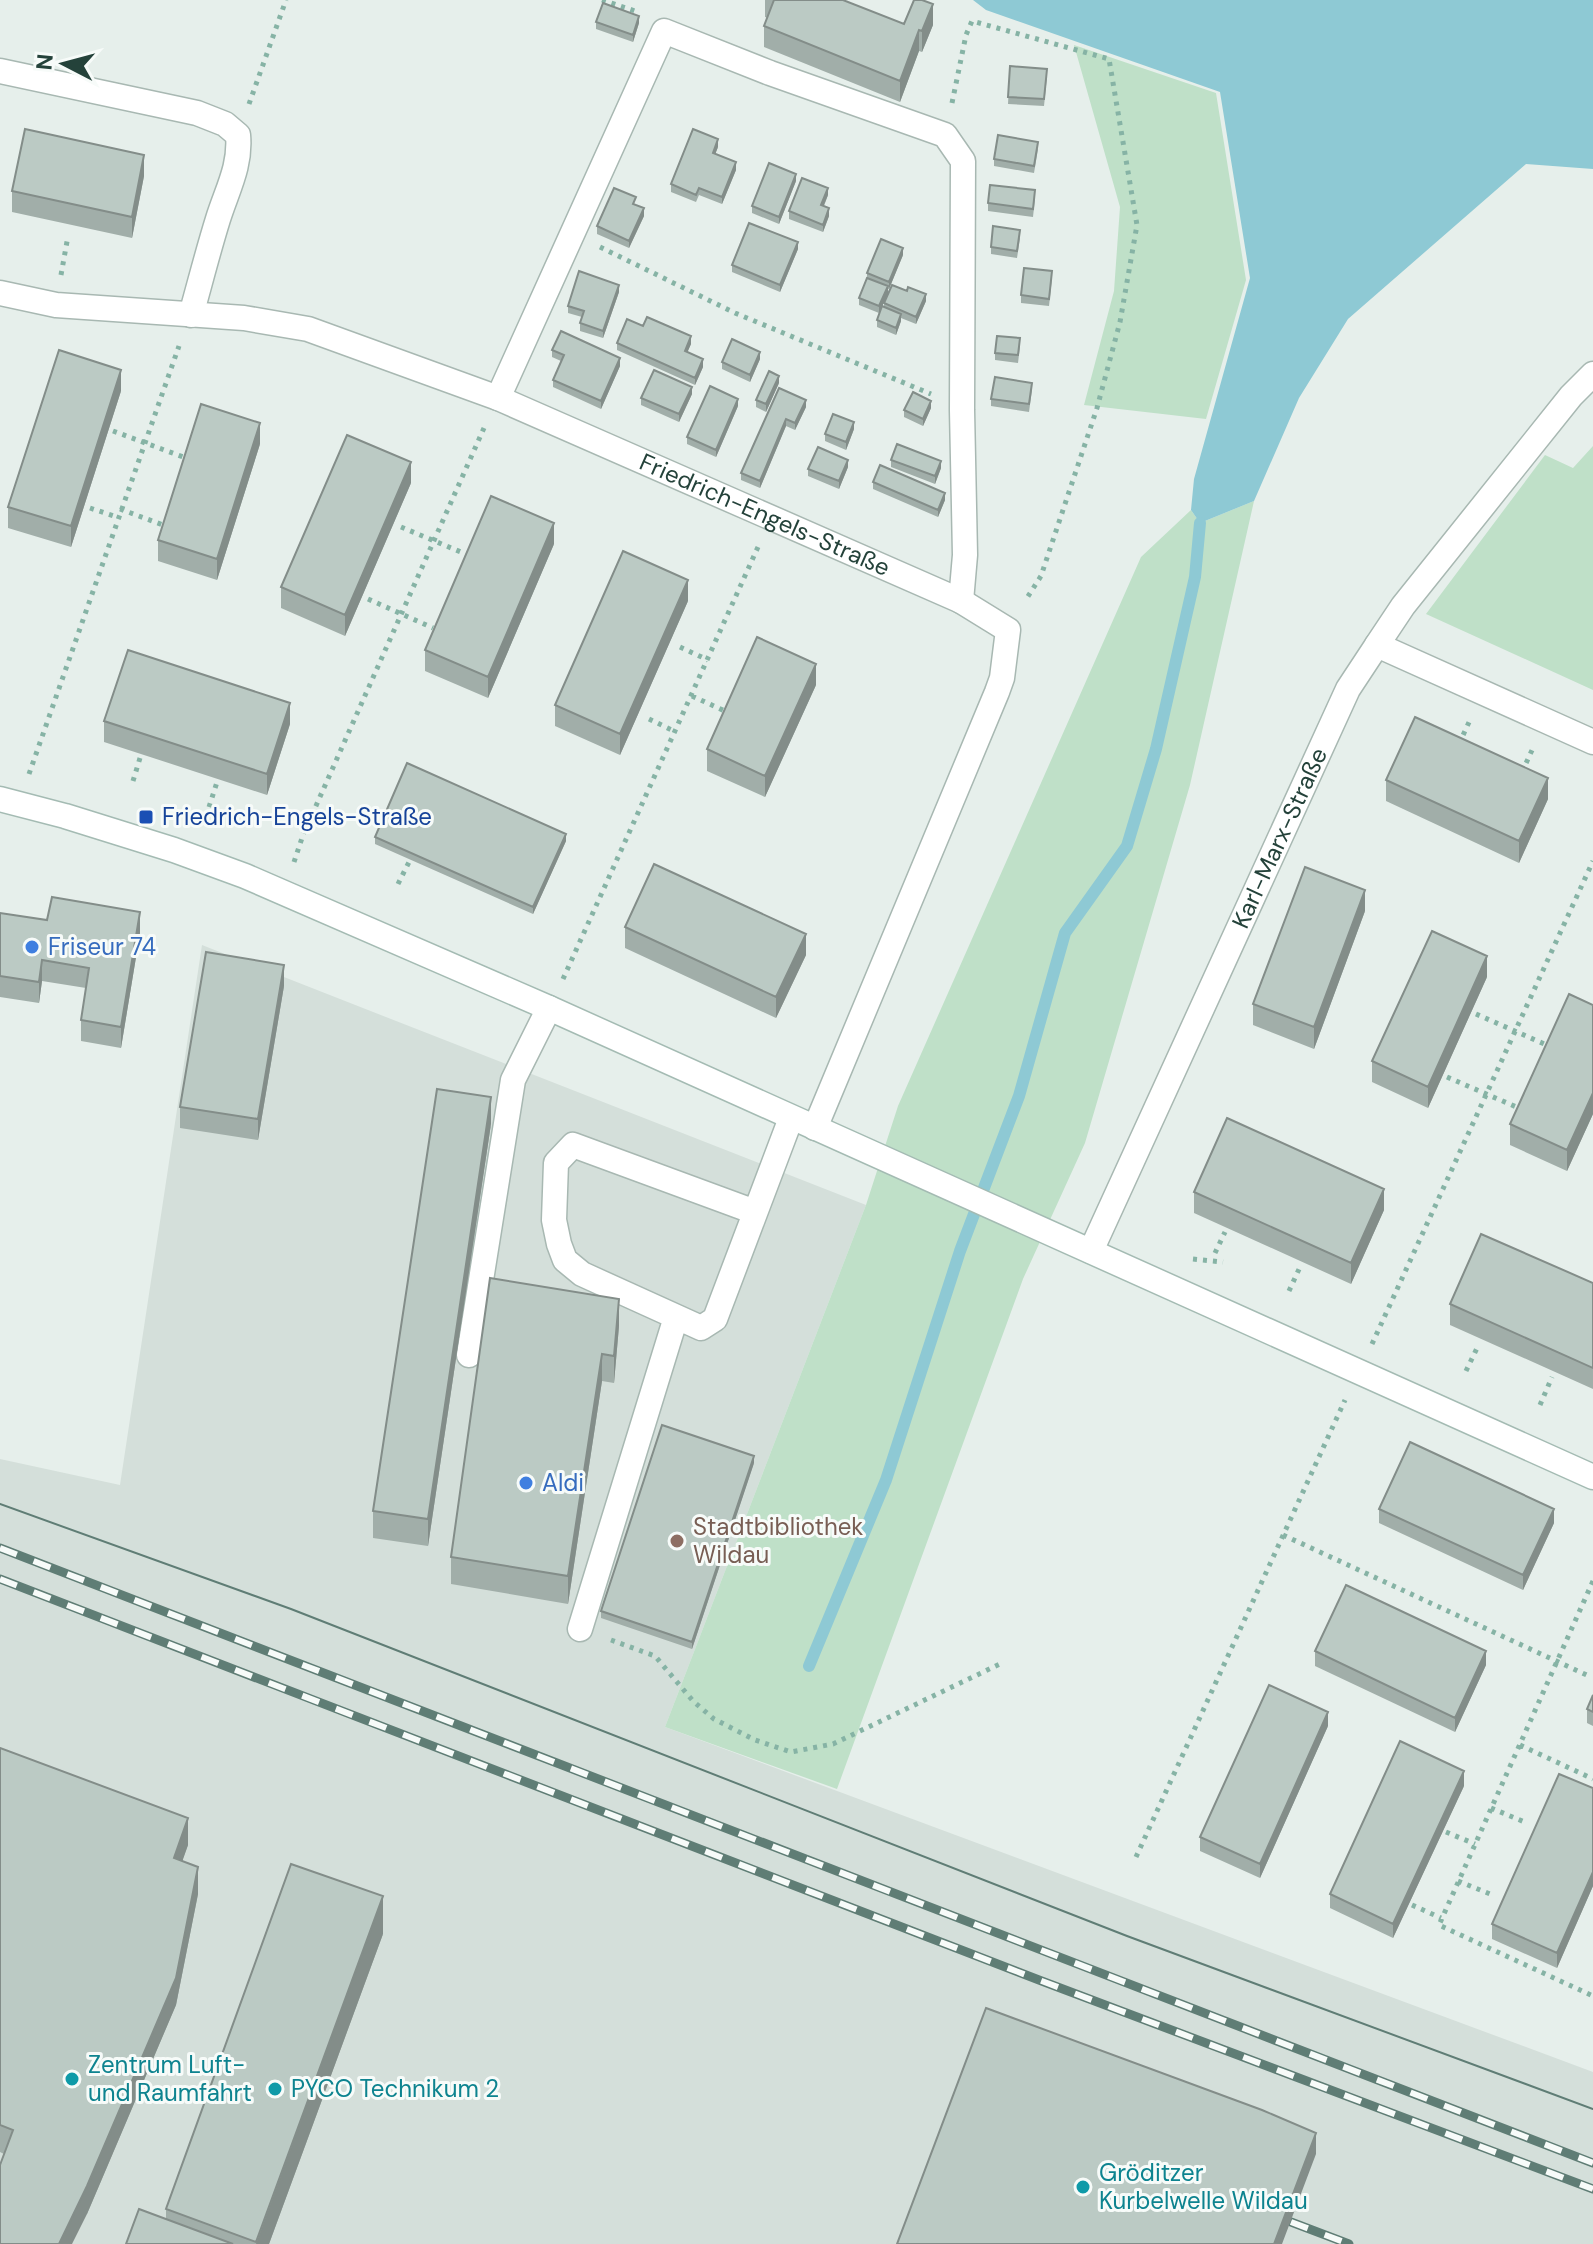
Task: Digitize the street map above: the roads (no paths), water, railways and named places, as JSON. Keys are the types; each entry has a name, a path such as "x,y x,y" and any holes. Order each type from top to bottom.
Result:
{"street":[{"path":"498,398 664,31 770,73 945,135 963,161 965,555 961,601"},
{"path":"0,71 197,113 225,124 238,135 240,151 234,178 219,215 191,315"},
{"name":"Friedrich-Engels-Straße","path":"0,293 56,305 244,318 308,329 498,398 961,601 1008,630 1002,678 997,692 815,1128"},
{"name":"Karl-Marx-Straße","path":"1091,1251 1348,689 1413,593 1571,396 1593,374"},
{"path":"1377,645 1593,742"},
{"path":"10,802 174,850 283,893 549,1008 1593,1477"},
{"path":"469,1355 513,1080 549,1008"},
{"path":"755,1212 573,1145 556,1163 554,1220 565,1260 582,1274 701,1328 715,1319 791,1118"},
{"path":"580,1629 676,1317"}],"water":[{"path":"973,0 1593,0 1593,169 1526,164 1348,319 1299,398 1254,501 1200,523 1191,510 1194,479 1250,278 1220,92 986,10"}],"waterway":[{"path":"809,1666 886,1480 960,1251 1019,1096 1065,933 1127,846 1156,749 1195,577 1200,523"}],"tram line":[{"path":"0,1504 291,1609 1127,1936 1593,2109"}],"railway":[{"path":"0,1548 1593,2163"},
{"path":"0,1579 1039,1980 1593,2189"},
{"path":"1291,2222 1349,2244"}],"place":[{"name":"Friedrich-Engels-Straße","path":"146,817"},
{"name":"Friseur 74","path":"32,947"},
{"name":"Aldi","path":"526,1483"},
{"name":"Stadtbibliothek Wildau","path":"677,1541"},
{"name":"Zentrum Luft- und Raumfahrt","path":"72,2079"},
{"name":"PYCO Technikum 2","path":"275,2089"},
{"name":"Gröditzer Kurbelwelle Wildau","path":"1083,2187"}]}
